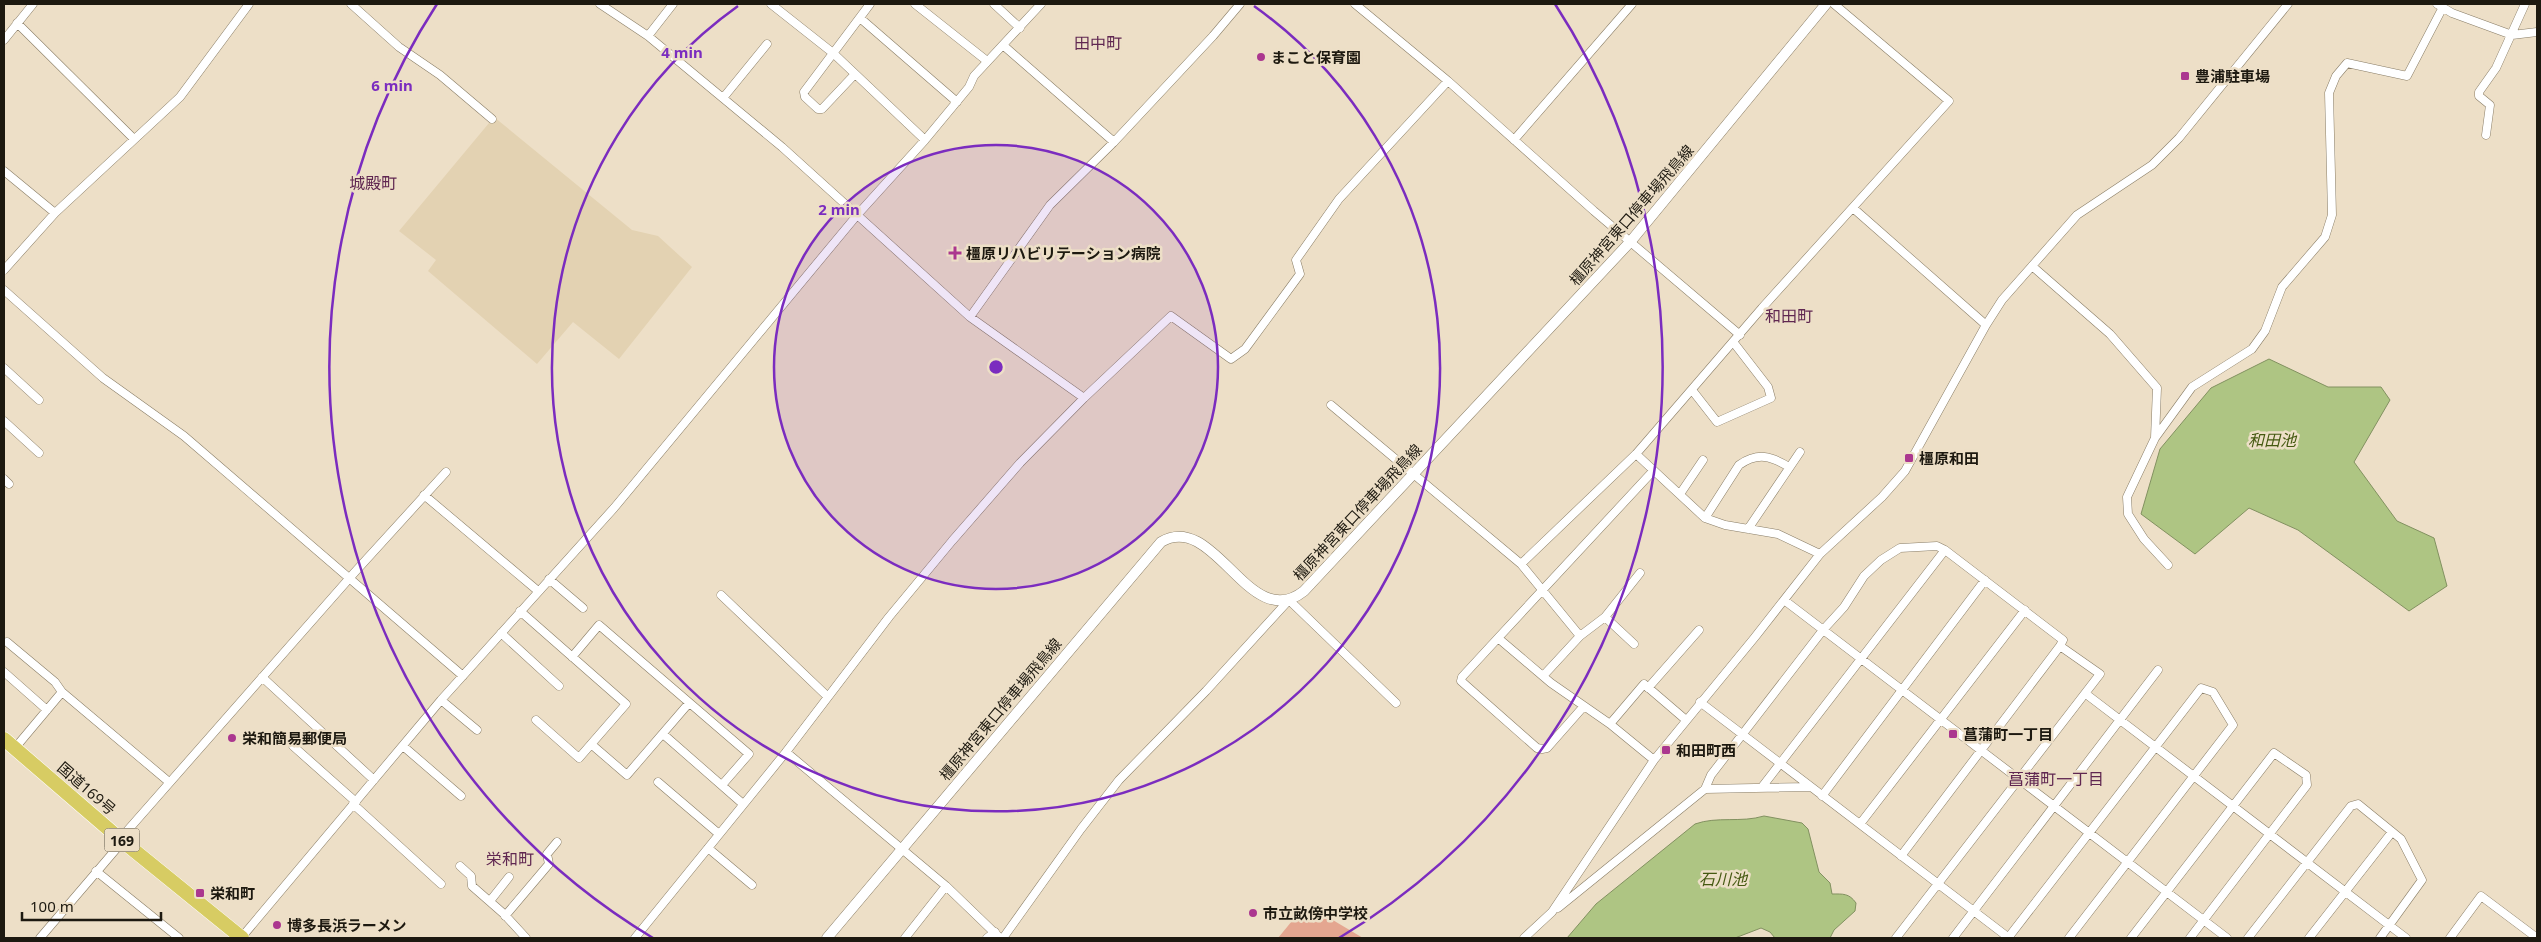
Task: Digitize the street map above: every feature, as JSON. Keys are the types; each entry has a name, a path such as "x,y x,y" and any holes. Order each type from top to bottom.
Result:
{"highway":[{"name":"国道169号","path":"7,741 122,840 241,938"}],"main road":[{"name":"橿原神宮東口停車場飛鳥線","path":"827,938 1161,542 1177,536 1194,539 1258,593 1273,601 1289,600 1304,591 1631,241 1826,4"}],"street":[{"path":"4,40 33,4"},
{"path":"4,270 55,213 180,96 249,4"},
{"path":"351,4 399,47 440,74 492,119"},
{"path":"600,4 613,6 724,98 858,214 970,317 1084,398"},
{"path":"648,36 673,4"},
{"path":"771,4 834,53 925,140"},
{"path":"855,74 822,109 818,109 805,97 804,92 870,4"},
{"path":"994,4 1020,28"},
{"path":"241,938 441,700 614,508 858,214 957,102 987,61 1004,46 1041,4"},
{"path":"970,317 1050,205 1114,142 1213,36 1240,4"},
{"path":"1355,4 1448,81 1594,212 1631,241 1740,335"},
{"path":"1514,140 1632,4"},
{"path":"1521,564 1636,454 1948,101 1834,4"},
{"path":"1552,912 1654,760 1700,702 1820,554 1882,497 1905,471 1986,325 2002,300 2077,215 2152,165 2179,138 2288,4"},
{"path":"2486,135 2490,105 2480,96 2479,92 2496,68 2525,4"},
{"path":"918,5 987,61"},
{"path":"2168,566 2144,539 2128,514 2128,497 2155,438 2192,387 2252,349 2265,331 2282,287 2325,237 2332,216 2329,93 2336,76 2347,63 2407,76 2440,5 2452,13 2512,35 2537,32"},
{"path":"860,18 957,102"},
{"path":"17,23 134,139"},
{"path":"724,98 767,44"},
{"path":"1004,46 1114,142"},
{"path":"635,938 786,752 889,617 952,541 1020,464 1084,398 1171,316 1231,359 1245,349 1300,274 1296,260 1334,206 1448,81"},
{"path":"4,171 55,213"},
{"path":"1853,208 1986,325"},
{"path":"2032,266 2110,334 2157,388 2155,438"},
{"path":"4,290 103,378 184,436 348,580 463,676"},
{"path":"1692,390 1717,422 1771,398 1768,387 1734,342"},
{"path":"4,368 39,400"},
{"path":"1331,405 1521,564 1580,636"},
{"path":"4,421 39,452"},
{"path":"1748,529 1800,452"},
{"path":"1636,454 1705,518 1712,522 1778,534 1820,554"},
{"path":"1705,518 1739,465 1745,460 1762,455 1773,458 1789,467"},
{"path":"1680,494 1703,460"},
{"path":"1584,706 1547,748 1536,748 1461,681 1462,677 1653,471"},
{"path":"40,938 169,782 446,472"},
{"path":"424,495 538,591"},
{"path":"1524,938 1552,912 1705,789 1711,775 1823,630 1844,607 1864,576 1881,560 1900,548 1937,546 1945,550 2063,640 1901,856"},
{"path":"1762,787 1781,765 1945,550"},
{"path":"1543,676 1580,636 1605,618 1640,573"},
{"path":"549,579 583,608"},
{"path":"1822,796 1985,580"},
{"path":"721,595 828,697"},
{"path":"987,938 999,936 1119,780 1206,691 1289,600 1396,704"},
{"path":"1784,600 2227,938"},
{"path":"1860,824 1942,720 2024,610"},
{"path":"520,611 626,704 579,758 536,720"},
{"path":"1605,618 1634,644"},
{"path":"572,657 600,626 749,754 722,785"},
{"path":"1648,688 1699,630"},
{"path":"500,633 559,686"},
{"path":"1498,638 1543,676 1610,724 1654,760"},
{"path":"7,642 55,682 62,692 169,782"},
{"path":"1896,938 1939,885 2100,674 2060,646"},
{"path":"1953,938 2158,670"},
{"path":"4,672 47,710"},
{"path":"262,677 374,780"},
{"path":"1610,724 1644,684 1686,720"},
{"path":"1700,702 2009,938 2201,688 2213,692 2233,724 2070,938"},
{"path":"7,741 47,710 62,692"},
{"path":"2086,694 2406,938"},
{"path":"441,700 477,730"},
{"path":"592,744 627,775 689,703"},
{"path":"663,734 744,804"},
{"path":"293,746 441,884"},
{"path":"402,746 461,796"},
{"path":"786,752 946,886 999,936"},
{"path":"2131,938 2274,752 2306,775 2307,785 2190,938"},
{"path":"658,782 719,834"},
{"path":"1705,789 1810,787"},
{"path":"2248,938 2350,806 2358,804 2401,839 2422,880 2380,938"},
{"path":"2309,938 2392,832"},
{"path":"506,916 549,864 548,854 557,842"},
{"path":"708,848 752,885"},
{"path":"460,866 471,876 472,886 506,916 526,938"},
{"path":"96,871 179,938"},
{"path":"490,901 509,877"},
{"path":"905,938 946,886"},
{"path":"2450,938 2481,896 2537,938"},
{"path":"2520,938 2526,930"},
{"path":"164,938 170,932"}],"shaded area":[{"path":"494,117 632,230 658,236 692,267 619,359 573,322 537,364 428,271 436,260 399,231"},
{"path":"1326,916 1363,938 1278,938 1292,921"}],"water":[{"name":"和田池","path":"2269,359 2328,387 2381,387 2390,400 2354,462 2397,521 2434,538 2447,586 2409,611 2298,530 2249,508 2195,554 2141,514 2160,449 2211,388"},
{"name":"石川池","path":"1764,816 1802,823 1808,829 1819,872 1830,883 1832,894 1843,894 1856,903 1855,911 1834,930 1830,938 1775,938 1770,932 1761,928 1735,938 1567,938 1596,904 1695,824 1712,820 1747,819"}],"place":[{"name":"まこと保育園","path":"1261,57"},
{"name":"豊浦駐車場","path":"2185,76"},
{"name":"橿原リハビリテーション病院","path":"955,253"},
{"name":"橿原和田","path":"1909,458"},
{"name":"菖蒲町一丁目","path":"1953,734"},
{"name":"栄和簡易郵便局","path":"232,738"},
{"name":"和田町西","path":"1666,750"},
{"name":"栄和町","path":"200,893"},
{"name":"市立畝傍中学校","path":"1253,913"},
{"name":"博多長浜ラーメン","path":"277,925"}],"district":[{"name":"田中町","path":"1098,43"},
{"name":"城殿町","path":"373,183"},
{"name":"和田町","path":"1789,316"},
{"name":"菖蒲町一丁目","path":"2056,779"},
{"name":"栄和町","path":"510,859"}]}
